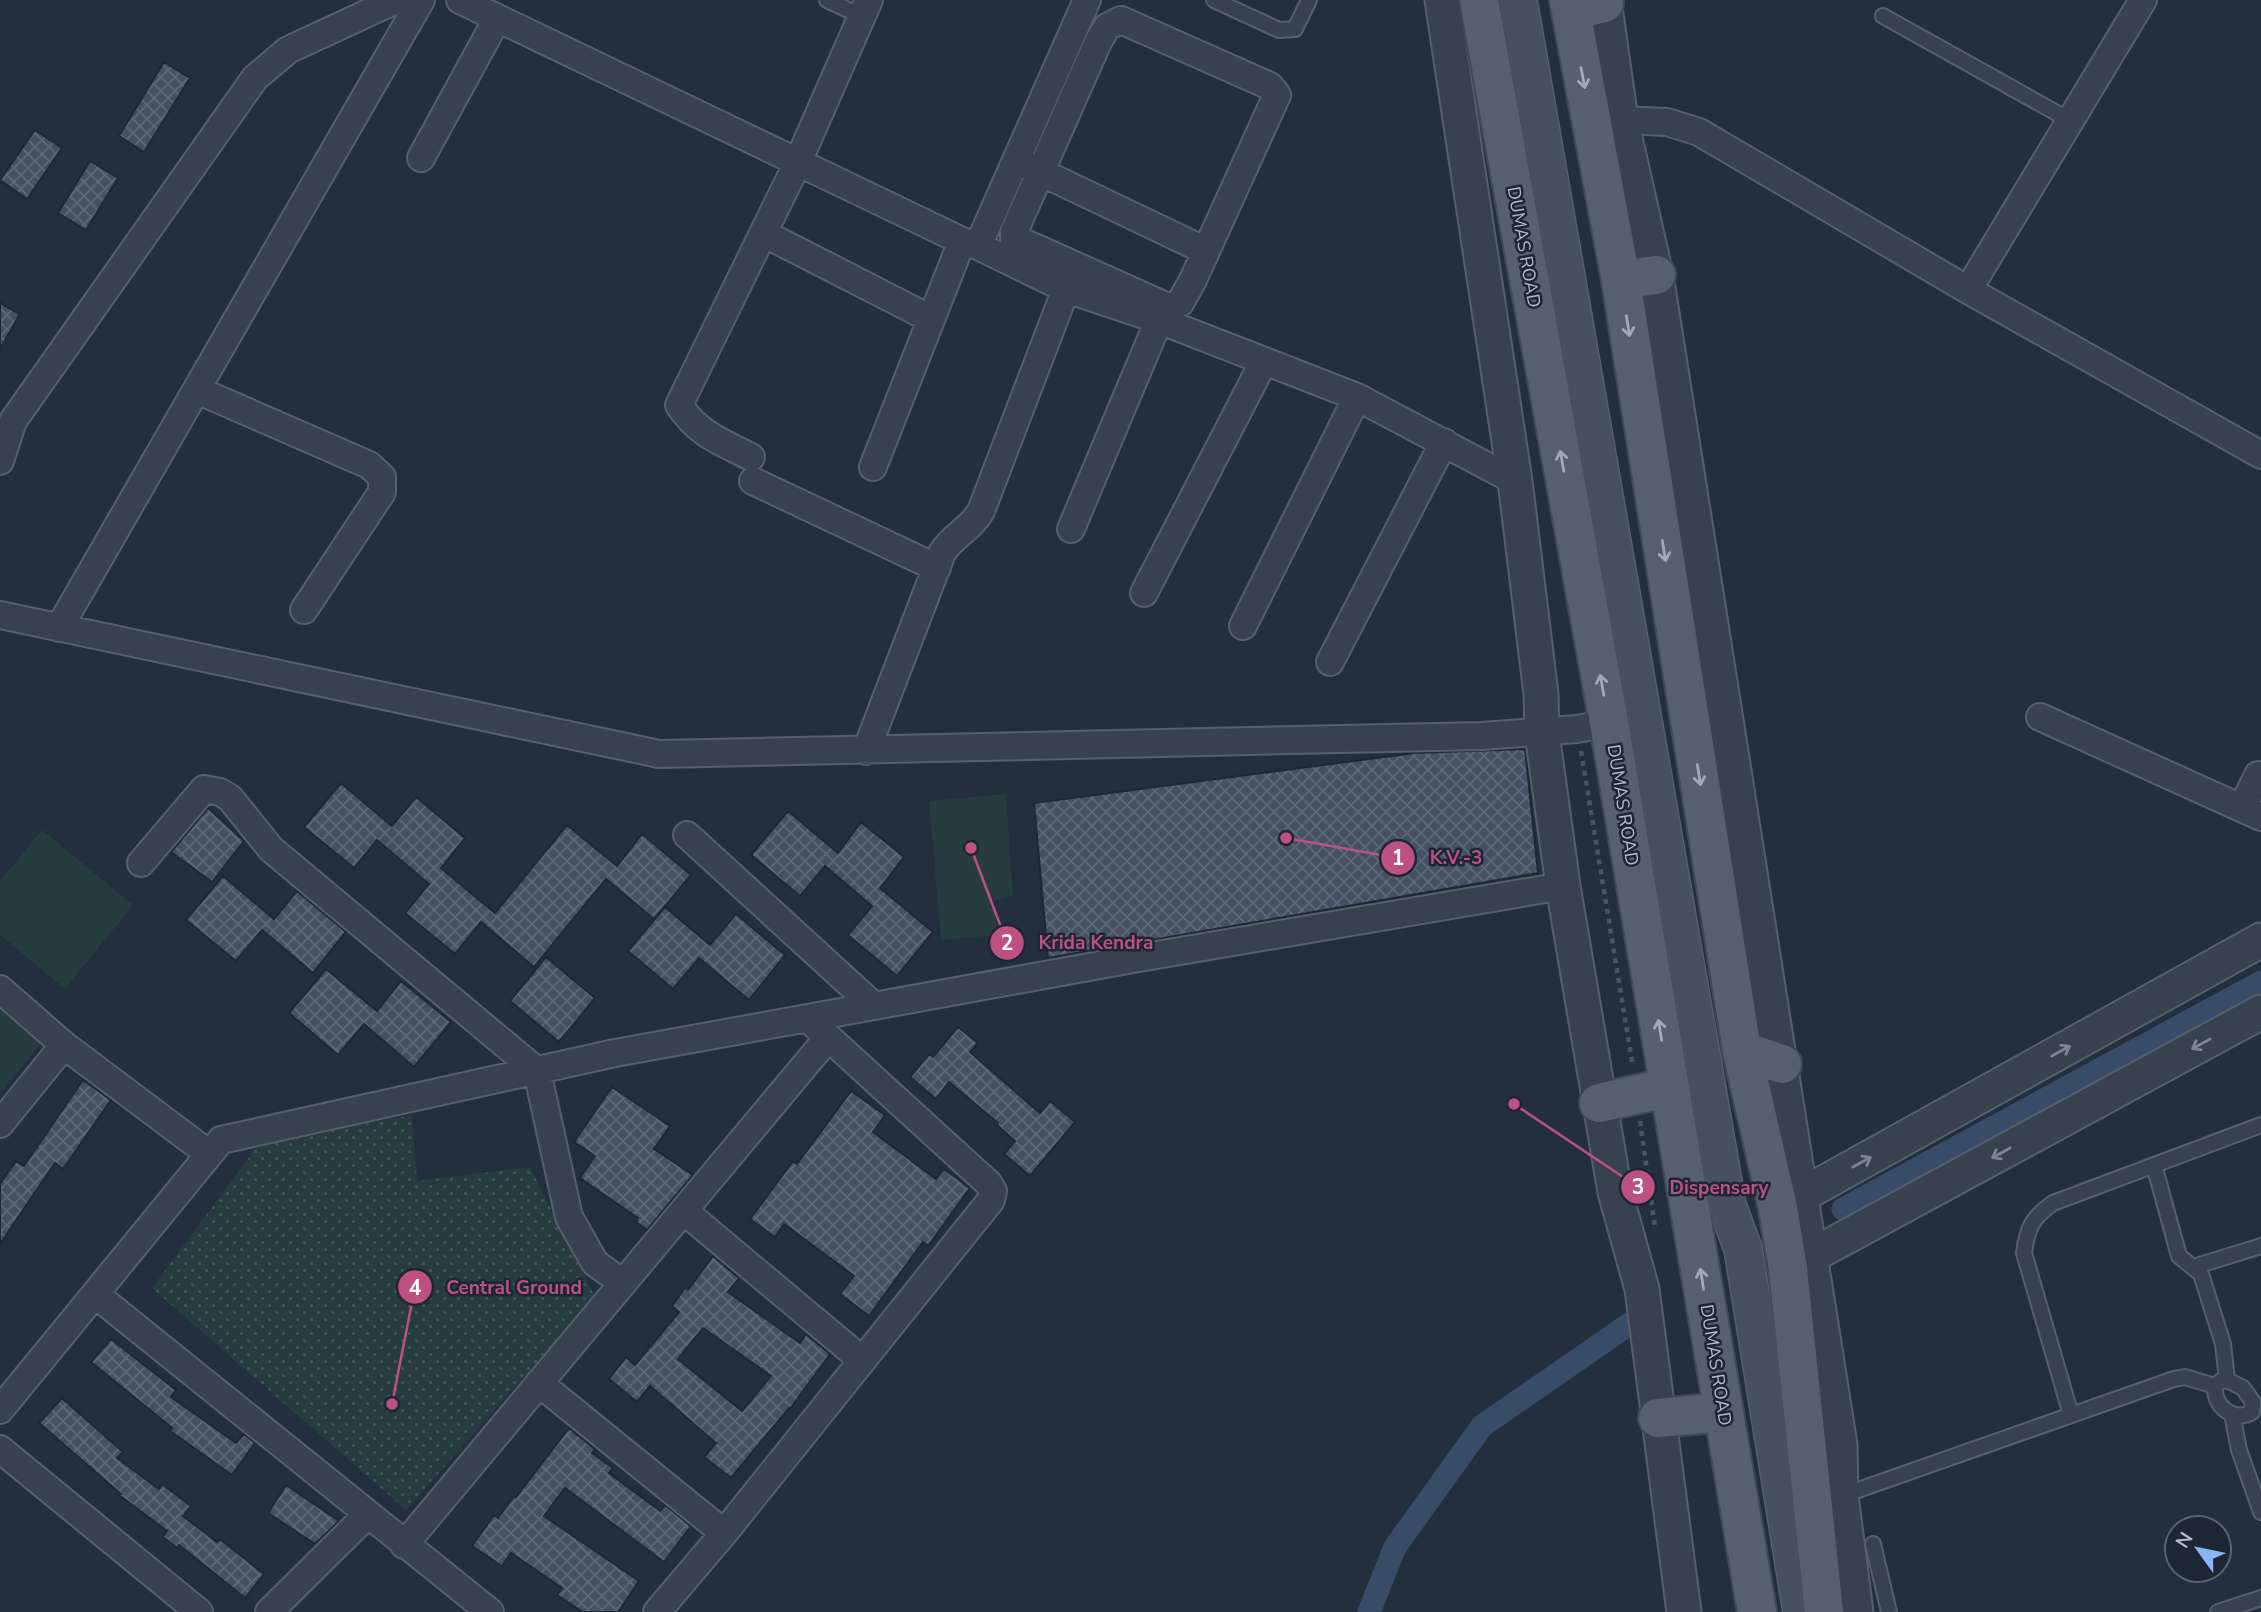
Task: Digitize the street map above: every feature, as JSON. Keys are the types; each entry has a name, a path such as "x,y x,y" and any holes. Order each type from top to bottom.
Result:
{"main road":[{"name":"DUMAS ROAD","path":"1479,0 1609,723 1757,1612"},
{"path":"1518,0 1727,1205 1743,1249 1802,1612"},
{"path":"1587,3 1638,277 1742,1051 1778,1208 1786,1257 1824,1612"},
{"path":"1742,1051 1782,1064"},
{"path":"1599,1103 1670,1087"},
{"path":"1727,1205 1724,1254 1777,1612"},
{"path":"1658,1418 1724,1412"}],"street":[{"path":"0,461 13,421 255,78 288,50 396,0"},
{"path":"59,628 421,0"},
{"path":"460,0 1066,289 1158,320 1357,397 1515,481"},
{"path":"1442,0 1515,481 1541,694 1542,733 1563,886 1615,1192 1642,1289 1684,1612"},
{"path":"1968,290 2143,0"},
{"path":"1587,3 1621,120 1638,277 1782,1064 1840,1445 1842,1496 1856,1612"},
{"path":"873,467 931,319 970,243 1028,166 1107,27 1122,20 1270,86 1277,95 1180,303 1168,307 1014,238 1028,166 1085,4 1113,22"},
{"path":"865,8 797,163 679,405 691,422 752,469 937,568"},
{"path":"421,158 497,19"},
{"path":"1621,120 1667,122 1699,132 1968,290 2261,455"},
{"path":"1028,166 1206,251"},
{"path":"763,233 931,319"},
{"path":"866,751 949,541 975,522 981,511 1066,289"},
{"path":"1071,529 1158,320"},
{"path":"1144,593 1264,361"},
{"path":"197,390 369,465 382,477 382,492 304,610"},
{"path":"1243,626 1357,397"},
{"path":"1330,662 1444,442"},
{"path":"0,615 659,754 1481,736 1542,733 1609,723"},
{"path":"2040,717 2251,813 2260,773"},
{"path":"141,863 204,789 220,792 230,798 271,849 537,1071 569,1217 595,1263 623,1283"},
{"path":"687,835 874,1006"},
{"path":"0,1410 221,1140 615,1053 1147,957 1563,886"},
{"path":"1802,1195 2261,940"},
{"path":"0,989 64,1045 209,1154"},
{"path":"1811,1256 2261,1012"},
{"path":"657,1612 724,1533 991,1200 993,1191 988,1183 807,1018"},
{"path":"404,1545 827,1039"},
{"path":"0,1124 64,1045"},
{"path":"684,1211 862,1360"},
{"path":"96,1295 489,1612"},
{"path":"539,1384 724,1533"},
{"path":"0,1449 199,1612"},
{"path":"269,1612 368,1514"}],"lane":[{"path":"827,0 865,8"},
{"path":"1214,0 1279,30 1288,31 1294,29 1309,0"},
{"path":"1883,16 2070,121"},
{"path":"2071,1415 2024,1253 2026,1234 2036,1215 2053,1203 2261,1125"},
{"path":"1842,1496 2174,1379 2185,1377 2221,1383 2243,1388 2257,1404 2252,1412 2248,1415 2232,1414 2219,1404 2215,1396 2221,1383 2223,1344 2201,1274 2179,1256 2154,1165"},
{"path":"2193,1267 2261,1246"},
{"path":"2232,1414 2239,1450 2261,1512"},
{"path":"1873,1544 1889,1612"},
{"path":"2218,1612 2261,1598"}],"path":[{"path":"1582,761 1633,1068"}],"green space":[{"path":"1006,794 1013,896 993,901 998,935 941,940 929,801"},
{"path":"42,830 133,905 65,989 0,935 0,881"},
{"path":"0,1009 43,1041 0,1094"},
{"path":"412,1115 417,1181 530,1167 595,1297 406,1510 152,1288 259,1144"}],"building":[{"path":"164,62 190,78 144,152 119,136"},
{"path":"35,130 62,148 27,199 0,180"},
{"path":"90,161 118,178 86,230 58,213"},
{"path":"0,303 20,314 0,349"},
{"path":"1525,749 1538,873 1048,958 1034,803 1415,753"},
{"path":"341,783 392,826 416,797 465,838 441,868 495,913 567,825 617,866 642,834 691,875 654,919 606,879 534,967 481,922 455,954 405,913 429,884 377,840 354,868 304,827"},
{"path":"208,808 244,841 212,882 171,852"},
{"path":"788,811 838,853 861,822 904,857 880,888 933,932 897,976 848,935 872,906 825,866 800,896 751,855"},
{"path":"223,876 274,919 297,891 346,932 313,973 262,930 236,961 186,920"},
{"path":"665,907 710,945 736,914 785,955 749,1000 699,958 673,989 628,951"},
{"path":"546,957 595,998 559,1042 510,1001"},
{"path":"326,969 377,1011 401,981 451,1022 414,1067 364,1024 338,1055 289,1013"},
{"path":"958,1027 978,1043 970,1052 1040,1113 1050,1101 1075,1122 1030,1176 1004,1154 1015,1141 949,1082 936,1099 910,1077 929,1054 933,1057"},
{"path":"83,1080 111,1100 63,1169 55,1163 0,1244 0,1184 16,1161 24,1166"},
{"path":"612,1087 670,1126 654,1149 693,1175 647,1230 636,1222 638,1218 580,1178 595,1156 574,1142"},
{"path":"851,1091 885,1115 873,1132 936,1179 944,1169 970,1188 928,1246 923,1242 869,1316 840,1294 854,1276 784,1224 775,1237 750,1219 793,1161 797,1164"},
{"path":"713,1256 739,1278 728,1292 800,1343 806,1334 830,1354 790,1409 731,1478 704,1457 716,1443 650,1386 637,1402 609,1379 626,1357 635,1365 679,1312 672,1306 685,1288 688,1290","holes":["703,1328 771,1376 742,1411 678,1359"]},
{"path":"111,1339 176,1390 171,1397 236,1443 244,1434 255,1443 232,1475 170,1431 172,1428 91,1362"},
{"path":"62,1398 123,1452 117,1458 159,1489 162,1484 191,1506 183,1516 217,1542 220,1539 264,1574 245,1598 179,1545 177,1548 163,1537 167,1531 119,1495 121,1494 39,1423"},
{"path":"569,1428 595,1449 592,1453 613,1468 609,1473 660,1511 665,1505 691,1526 664,1562 565,1488 544,1516 639,1581 618,1612 583,1612 557,1595 562,1588 511,1553 502,1566 472,1546 494,1515 498,1518 514,1496 516,1497"},
{"path":"286,1485 339,1521 315,1544 268,1513"}],"waterway":[{"path":"1843,1209 2261,982"},
{"path":"1369,1612 1395,1547 1482,1426 1638,1318"}],"place":[{"name":"K.V.-3","path":"1286,838"},
{"name":"Krida Kendra","path":"971,848"},
{"name":"Dispensary","path":"1514,1104"},
{"name":"Central Ground","path":"392,1404"}]}
